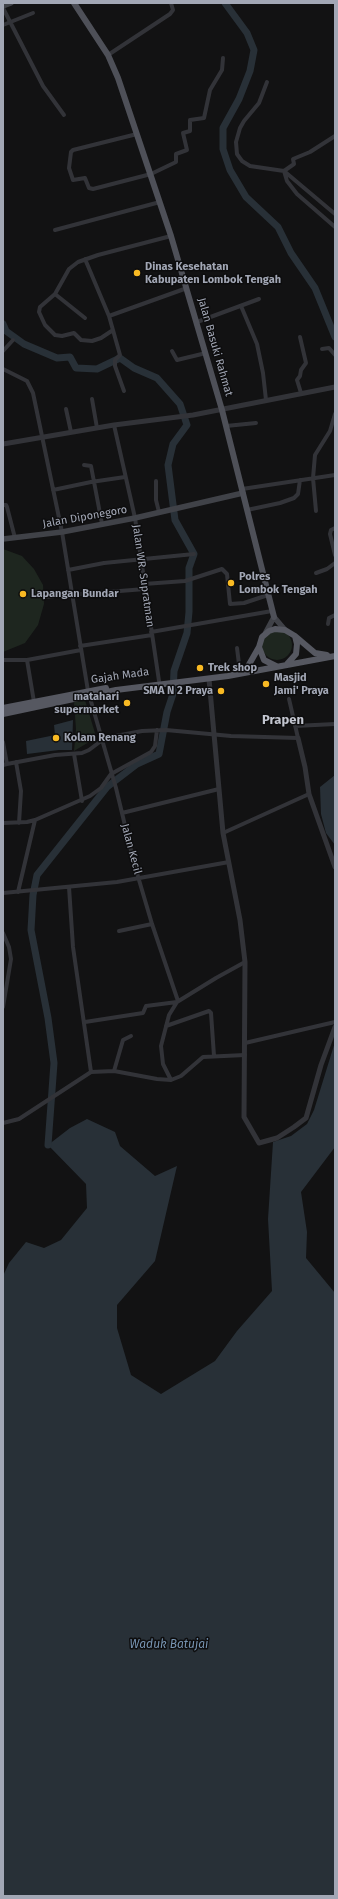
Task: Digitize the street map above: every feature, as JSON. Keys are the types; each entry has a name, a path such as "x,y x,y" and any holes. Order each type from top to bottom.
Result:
{"highway":[{"path":"177,681 240,672 247,668 266,633 275,628 285,630 295,636 317,654 335,655"},
{"path":"286,665 296,654 297,644 295,636"},
{"path":"259,647 264,660 270,665 277,666"},
{"path":"166,682 209,678 335,655"},
{"name":"Gajah Mada","path":"3,708 159,681 166,682"},
{"name":"Gajah Mada","path":"3,714 88,693 166,682"}],"main road":[{"path":"3,7 11,3"},
{"name":"Jalan Basuki Rahmat","path":"74,3 108,56 118,78 151,174 187,288 222,410 273,614"},
{"name":"Jalan Diponegoro","path":"3,539 62,532 135,518 243,491"},
{"path":"273,614 285,630"},
{"path":"266,633 273,614"}],"street":[{"path":"108,56 170,14 173,10 170,3"},
{"path":"3,7 43,86 64,115"},
{"path":"3,25 33,13"},
{"path":"137,134 73,150 71,152 69,168 72,178 74,180 85,178 91,189 151,174 176,163 176,154 187,150 184,132 190,131 191,120 204,118 210,90 222,70 223,58"},
{"path":"267,82 259,103 240,128 236,142 237,154 242,161 250,166 284,171 335,214"},
{"path":"284,171 294,164 293,159 310,152 335,136"},
{"path":"284,171 287,181 297,194 335,227"},
{"path":"55,230 160,202"},
{"path":"113,330 101,338 92,340 81,340 74,333 62,336 54,334 45,325 39,310 42,305 55,294 69,268 85,259 171,236"},
{"path":"85,259 110,316 120,355 115,360 115,366 124,391"},
{"path":"110,316 187,288"},
{"path":"55,294 85,318"},
{"path":"197,322 259,299"},
{"path":"241,306 257,344 263,373 266,400"},
{"path":"300,337 306,363 297,380 301,393"},
{"path":"3,351 13,340"},
{"path":"322,349 329,348 335,355"},
{"path":"172,351 177,360 206,353"},
{"name":"Jalan Kecil","path":"3,369 29,383 62,532 88,693 116,788 138,879 178,1001"},
{"path":"3,444 114,425 183,417 335,387"},
{"path":"92,399 97,428"},
{"path":"66,409 71,432"},
{"path":"316,511 313,478 315,455 330,431 335,414"},
{"path":"226,426 256,423"},
{"name":"Jalan WR. Supratman","path":"114,425 135,518 159,681"},
{"path":"84,465 91,466 96,481 102,524"},
{"path":"243,491 335,475"},
{"path":"53,490 96,481 125,477"},
{"path":"247,510 280,503 294,498 298,494 300,480"},
{"path":"156,481 156,500 159,512"},
{"path":"3,505 6,505 7,507 14,538"},
{"path":"335,528 330,534 335,555"},
{"path":"68,570 104,563 194,554"},
{"path":"316,573 335,564"},
{"path":"44,596 144,586 193,579 223,569 227,574 230,604 244,602 268,595"},
{"path":"3,660 27,660 200,624 273,614"},
{"path":"328,624 329,618 335,615"},
{"path":"237,648 240,672"},
{"path":"27,660 34,702"},
{"path":"209,678 223,833 240,920 246,962 245,1119 259,1142 266,1142 284,1134 306,1118 321,1065 335,1027"},
{"path":"289,699 305,767 309,794 335,867"},
{"path":"295,726 335,724"},
{"path":"3,823 19,823 35,820 82,801 101,788 112,775 151,752 155,746 159,730"},
{"path":"3,742 5,765 51,755 74,754 89,750 102,740 120,735 159,730 213,735 298,738"},
{"path":"74,754 82,801"},
{"path":"16,762 21,791 19,823"},
{"path":"122,813 219,789"},
{"path":"223,833 309,794"},
{"path":"18,892 35,820"},
{"path":"3,893 138,879 229,862"},
{"path":"69,887 73,946 91,1072"},
{"path":"119,931 152,924"},
{"path":"3,934 10,953 9,972 3,1007"},
{"path":"85,1022 143,1014 146,1006 178,1001 246,962"},
{"path":"3,971 9,972"},
{"path":"171,1080 163,1064 161,1052 162,1035 169,1015 178,1001"},
{"path":"166,1026 209,1011 211,1013 214,1056"},
{"path":"245,1043 335,1022"},
{"path":"114,1071 123,1040 131,1036"},
{"path":"3,1123 19,1119 91,1072 114,1071 171,1080 181,1076 202,1058 246,1055"}],"shaded area":[{"name":"Lapangan Bundar","path":"3,549 22,556 34,569 43,585 44,604 38,625 25,643 3,652"},
{"path":"277,630 283,631 291,639 291,651 283,659 277,660 271,659 263,651 262,645 263,639 271,631"},
{"path":"85,700 95,733 94,739 74,751 76,729 74,702"}],"water":[{"name":"Kolam Renang","path":"73,720 72,750 27,754 26,741 55,735 54,725"},
{"path":"335,775 335,845 326,833 321,814 320,787"},
{"name":"Waduk Batujai","path":"335,1042 335,1147 301,1192 307,1232 306,1258 335,1293 335,1896 3,1896 3,1276 9,1263 26,1242 44,1248 61,1240 87,1208 86,1184 48,1145 70,1128 87,1119 115,1132 120,1146 155,1176 177,1166 155,1261 117,1305 117,1328 131,1375 161,1394 215,1361 237,1331 272,1291 268,1219 273,1142 291,1136 307,1124 314,1110"}],"waterway":[{"path":"225,3 247,33 254,50 250,71 239,99 223,128 223,149 230,170 246,197 278,227 291,253 315,288 335,337"},
{"path":"3,324 6,331 24,344 57,358 70,357 76,368 97,369 120,358 134,368 157,378 180,404 187,425 173,444 168,465 175,520 194,554 189,568 189,612 187,633 174,671 173,694 167,712 159,754 137,764 107,787 37,875 33,895 31,930 48,1018 54,1063 48,1145"}],"place":[{"name":"Dinas Kesehatan Kabupaten Lombok Tengah","path":"137,273"},
{"name":"Polres Lombok Tengah","path":"231,583"},
{"name":"Lapangan Bundar","path":"23,594"},
{"name":"Trek shop","path":"200,668"},
{"name":"Masjid Jami' Praya","path":"266,684"},
{"name":"SMA N 2 Praya","path":"221,691"},
{"name":"matahari supermarket","path":"127,703"},
{"name":"Kolam Renang","path":"56,738"}],"district":[{"name":"Prapen","path":"283,720"}]}
